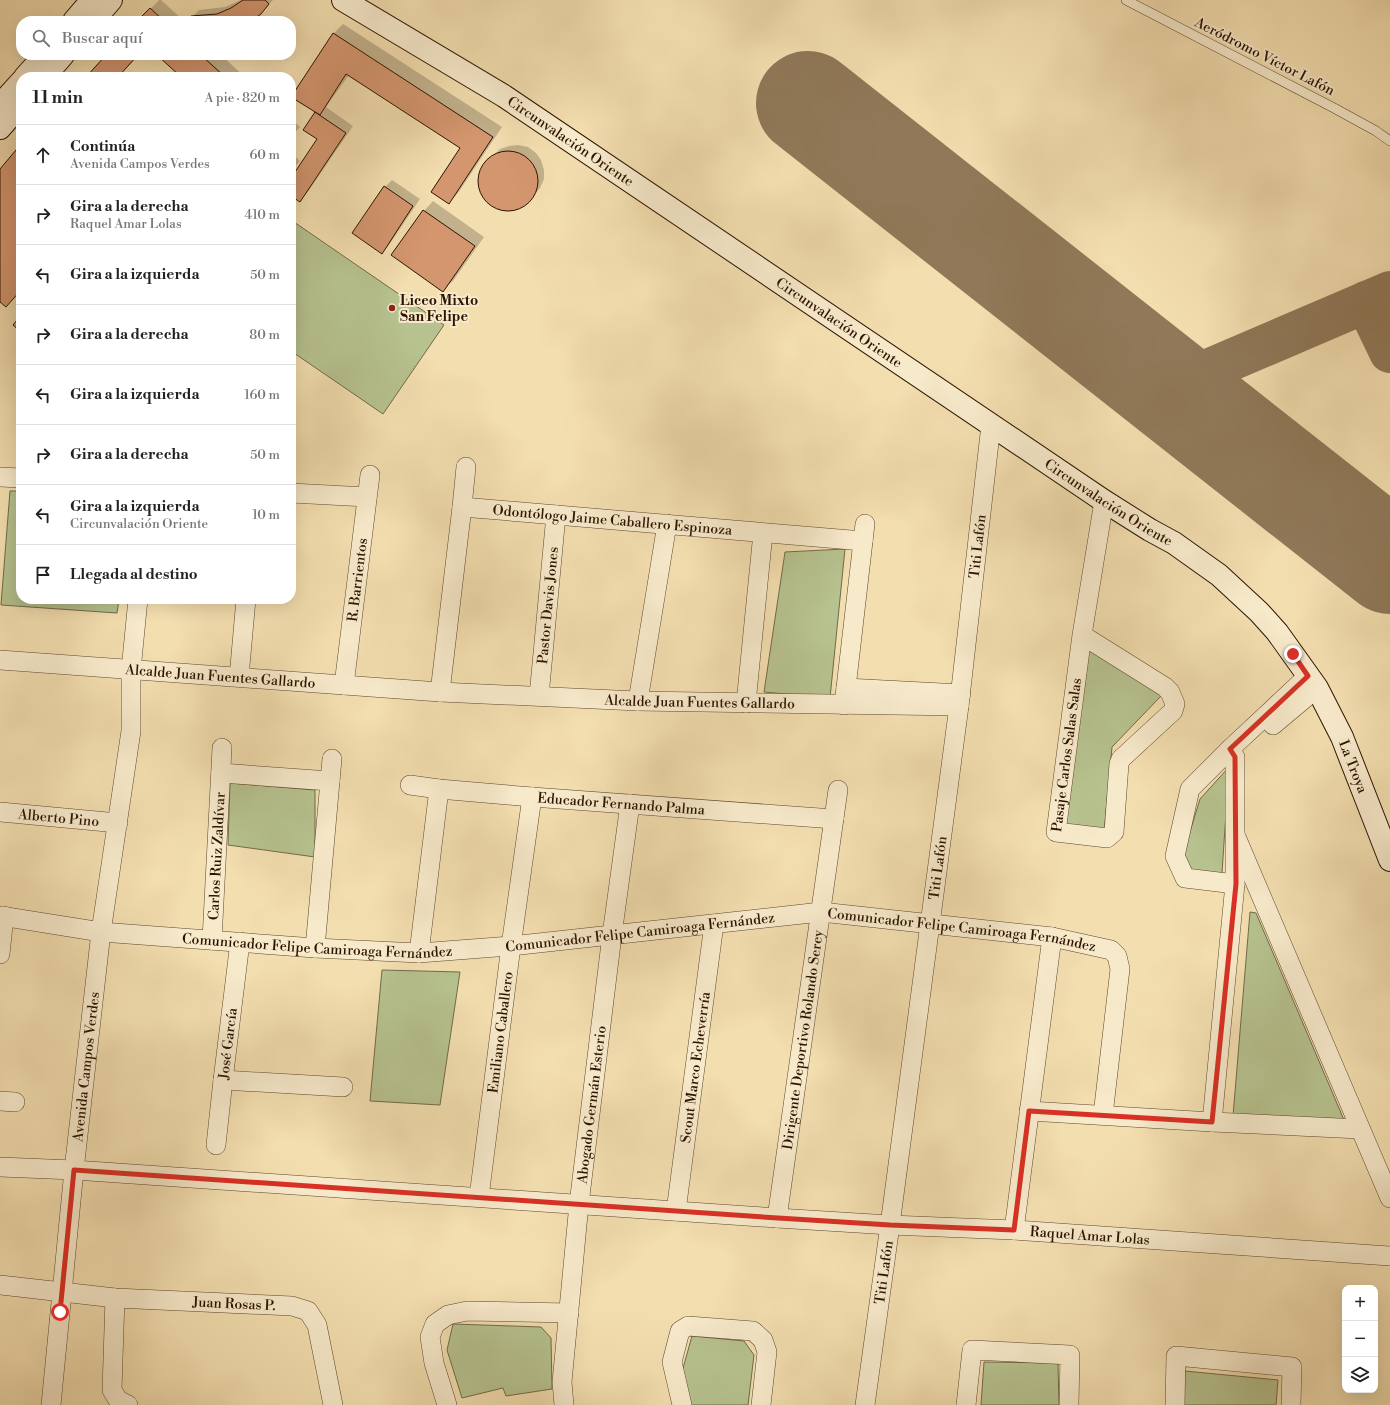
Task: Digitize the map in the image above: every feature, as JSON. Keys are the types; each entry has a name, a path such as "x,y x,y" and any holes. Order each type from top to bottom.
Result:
{"street":[{"path":"78,16 92,0"},
{"path":"97,16 111,0"},
{"name":"Circunvalación Oriente","path":"343,0 504,96 1104,501 1180,547 1219,575 1259,612 1293,654 1313,682"},
{"path":"30,72 40,60"},
{"path":"48,72 59,60"},
{"path":"0,105 16,87"},
{"path":"0,128 16,110"},
{"name":"Titi Lafón","path":"865,1405 960,700 991,425"},
{"path":"440,692 466,467"},
{"name":"R. Barrientos","path":"344,685 370,475"},
{"path":"0,477 16,478"},
{"path":"296,493 367,497"},
{"name":"Pasaje Carlos Salas Salas","path":"1082,635 1165,687 1170,692 1176,704 1173,711 1121,759 1119,764 1114,832 1107,838 1056,832 1082,635 1104,501"},
{"name":"Odontólogo Jaime Caballero Espinoza","path":"462,507 762,533 864,532 845,696"},
{"name":"Pastor Davis Jones","path":"539,696 556,515"},
{"path":"638,702 667,524"},
{"path":"746,703 762,533"},
{"name":"Avenida Campos Verdes","path":"51,1405 74,1170 101,932 131,731 131,670 138,604"},
{"path":"239,677 246,604"},
{"name":"Alcalde Juan Fuentes Gallardo","path":"0,660 440,692 638,702 746,703 845,696 960,700"},
{"path":"1236,884 1185,878 1175,856 1190,789 1313,682"},
{"name":"La Troya","path":"1313,682 1342,738 1390,860"},
{"name":"Carlos Ruiz Zaldívar","path":"212,940 222,748"},
{"path":"1212,1122 1236,884 1233,753"},
{"path":"315,948 332,759"},
{"name":"Carlos Ruiz Zaldívar","path":"220,773 330,781"},
{"name":"Educador Fernando Palma","path":"410,785 532,797 834,819"},
{"path":"419,953 439,789"},
{"name":"Dirigente Deportivo Rolando Serey","path":"778,1218 838,790"},
{"name":"Emiliano Caballero","path":"479,1197 511,946 532,797"},
{"name":"Abogado Germán Esterio","path":"564,1405 562,1382 578,1204 630,804"},
{"name":"Alberto Pino","path":"0,812 118,823"},
{"path":"1236,837 1390,1198"},
{"name":"Comunicador Felipe Camiroaga Fernández","path":"2,916 101,932 315,948 419,953 511,946 821,912 1052,937 1111,950 1117,956 1120,969 1103,1115"},
{"path":"0,954 2,916"},
{"name":"Scout Marco Echeverría","path":"676,1211 714,924"},
{"path":"1014,1230 1052,937"},
{"name":"José García","path":"216,1145 222,1080 240,942"},
{"path":"222,1080 343,1087"},
{"path":"1029,1111 1360,1129"},
{"name":"Raquel Amar Lolas","path":"0,1167 74,1170 890,1225 1014,1230 1390,1256"},
{"name":"Juan Rosas P.","path":"0,1285 115,1298 292,1306 308,1311 317,1325 333,1405"},
{"path":"115,1298 112,1390 118,1400 128,1405"},
{"path":"447,1405 434,1362 430,1337 435,1324 448,1315 467,1311 568,1313"},
{"path":"682,1405 672,1362 680,1331 688,1326 753,1331 763,1340 767,1352 761,1405"},
{"path":"966,1405 972,1350 1070,1355 1069,1405"},
{"path":"1175,1405 1176,1356 1292,1367 1291,1405"}],"lane":[{"name":"Aeródromo Víctor Lafón","path":"1126,0 1334,108 1390,140"}],"green space":[{"path":"296,223 444,325 383,414 296,354"},
{"path":"10,491 16,491 16,604 118,604 117,613 1,605"},
{"path":"845,549 830,698 764,692 785,552"},
{"path":"1085,645 1163,694 1112,747 1104,833 1064,826"},
{"path":"1229,767 1222,873 1189,871 1181,861 1200,799"},
{"path":"230,783 315,790 315,857 228,845"},
{"path":"1250,912 1256,913 1344,1120 1233,1116"},
{"path":"382,970 460,972 440,1105 370,1101"},
{"path":"453,1324 541,1327 551,1338 552,1389 506,1396 503,1388 462,1398 447,1350"},
{"path":"692,1336 744,1341 754,1355 748,1405 691,1405 682,1372"},
{"path":"984,1362 1058,1363 1059,1405 981,1405"},
{"path":"1185,1371 1278,1380 1276,1405 1183,1405"}],"building":[{"path":"243,0 265,0 269,4 258,16 191,16 217,14 231,8"},
{"path":"150,8 159,16 142,16"},
{"path":"333,33 493,137 449,204 431,192 460,148 346,74 320,115 296,100 296,89"},
{"path":"101,60 133,60 123,72 91,72"},
{"path":"162,60 206,60 220,72 176,72"},
{"path":"315,112 346,133 300,202 296,199 296,170 317,139 303,130"},
{"path":"16,150 16,296 6,307 0,302 0,169"},
{"path":"508,151 525,156 533,164 538,181 533,198 525,206 508,211 491,206 483,198 478,181 483,164 491,156"},
{"path":"384,186 413,206 382,254 352,233"},
{"path":"423,210 475,246 443,292 391,255"}],"taxiway":[{"path":"1168,387 1390,292"},
{"path":"1366,302 1390,352"}],"runway":[{"path":"808,103 1390,562"}],"place":[{"name":"Liceo Mixto San Felipe","path":"392,308"}],"route":[{"path":"60,1312 74,1170 778,1218 890,1225 1014,1230 1029,1111 1212,1122 1236,884 1236,775 1235,757 1230,749 1308,676 1293,654"}]}
